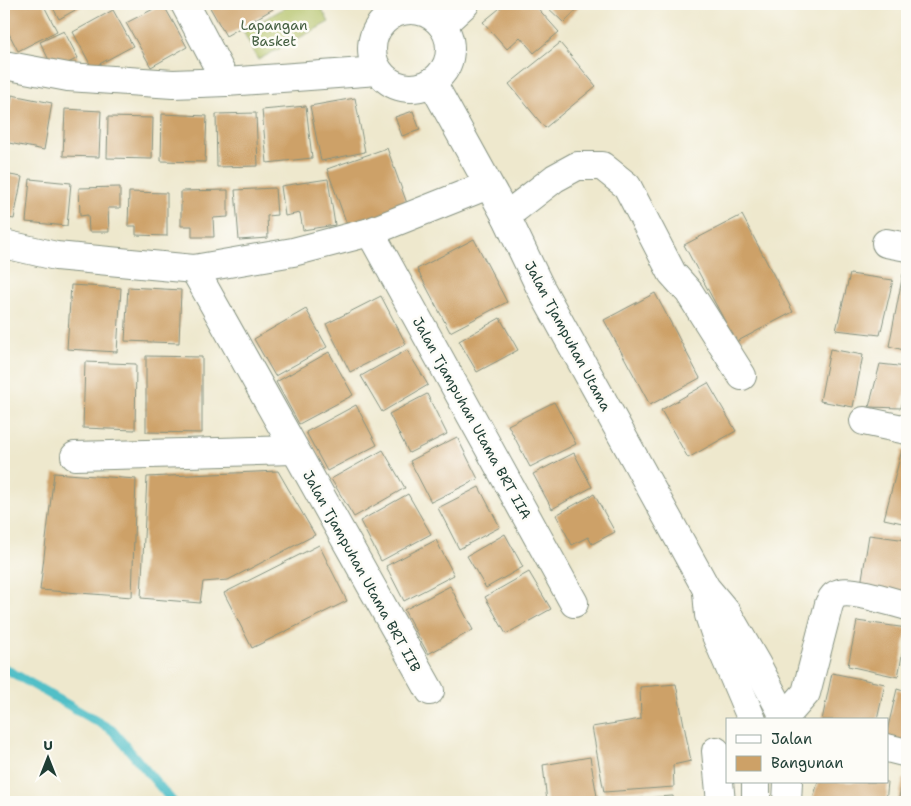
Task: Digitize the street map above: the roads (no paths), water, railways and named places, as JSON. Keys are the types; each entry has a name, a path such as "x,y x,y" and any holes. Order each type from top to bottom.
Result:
{"street":[{"path":"185,4 226,82"},
{"path":"442,25 465,4"},
{"path":"417,10 431,15 442,25 449,37 450,56 442,74 432,82 418,88 403,88 389,82 378,71 372,57 372,42 384,11 417,10"},
{"path":"4,65 68,77 173,84 378,71"},
{"name":"Jalan Tjampuhan Utama","path":"432,82 506,216 539,285 699,574 726,613 783,718"},
{"path":"506,216 555,178 577,166 602,166 627,186 672,273 689,292 742,376"},
{"path":"4,244 56,256 194,269 293,252 370,232 488,185"},
{"name":"Jalan Tjampuhan Utama BRT IIA","path":"370,232 574,603"},
{"name":"Jalan Tjampuhan Utama BRT IIB","path":"194,269 430,691"},
{"path":"864,421 907,430"},
{"path":"75,456 294,450"},
{"name":"Jalan Tjampuhan Utama","path":"699,574 715,633 751,718"},
{"path":"785,718 806,693 828,604 833,597 843,592 854,592 907,606"},
{"path":"888,748 907,753"},
{"path":"716,751 721,802"},
{"path":"756,784 756,802"},
{"path":"787,802 788,784"}],"waterway":[{"path":"4,668 112,730 173,802"}],"park label":[{"name":"Lapangan Basket","path":"274,33"}]}
